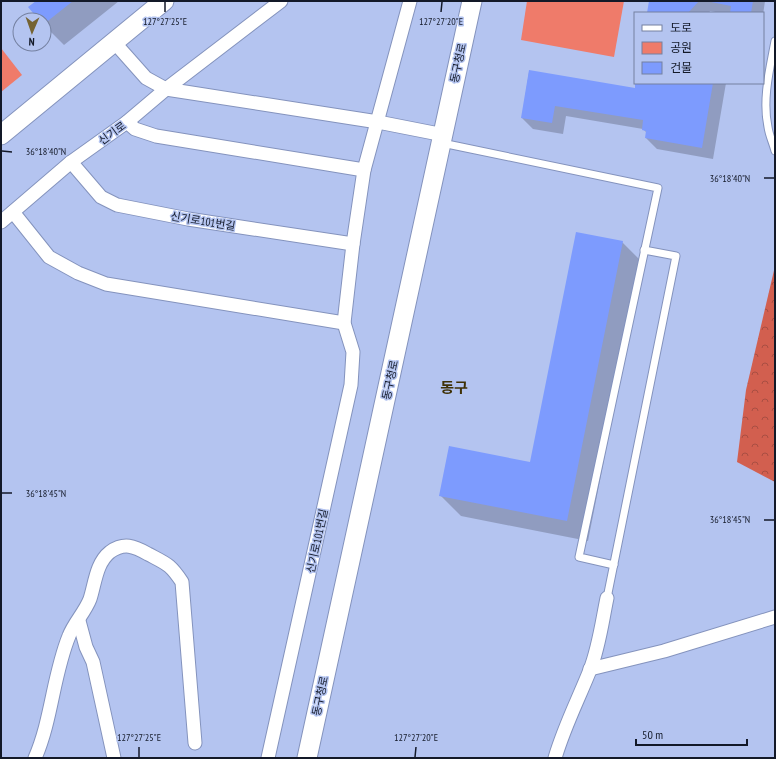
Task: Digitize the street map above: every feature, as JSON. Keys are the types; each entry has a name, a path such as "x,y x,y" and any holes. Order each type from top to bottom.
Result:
{"main road":[{"path":"1,135 164,1"},
{"name":"동구청로","path":"307,758 472,1"}],"street":[{"path":"166,89 281,1"},
{"name":"신기로101번길","path":"268,758 351,385 353,352 344,323 353,244 364,170 410,1"},
{"path":"114,42 146,78 166,89 378,122 443,139"},
{"name":"신기로","path":"1,222 71,162 127,122 166,89"},
{"path":"127,122 135,129 156,136 364,170"},
{"name":"신기로101번길","path":"71,162 101,197 118,205 188,219 353,244"},
{"path":"13,212 49,257 78,273 106,284 344,323"},
{"path":"35,758 44,737 60,662 69,634 79,621 89,599 99,566 108,553 118,547 133,546 171,566 182,582 195,743"},
{"path":"555,758 569,717 590,669 607,598"},
{"path":"590,669 664,651 775,617"},
{"path":"79,621 92,662 114,758"}],"lane":[{"path":"775,41 768,76 767,103 768,126 775,151"},
{"path":"443,139 658,188 579,557 614,565"},
{"path":"607,598 676,256 644,250"}],"green space":[{"path":"527,1 624,1 614,57 521,40"},
{"path":"1,48 22,75 1,92"},
{"path":"775,266 775,482 737,462 746,390"}],"building":[{"path":"36,1 73,1 52,18 52,12 32,12 28,7"},
{"path":"649,1 699,1 689,12 647,12"},
{"path":"706,1 753,1 751,12 730,12 731,6"},
{"path":"529,70 635,88 635,84 713,84 702,148 645,138 646,131 642,130 643,120 555,106 552,123 521,118"},
{"path":"576,232 623,241 567,521 439,496 449,446 530,462"}],"district":[{"name":"동구","path":"454,387"}]}
